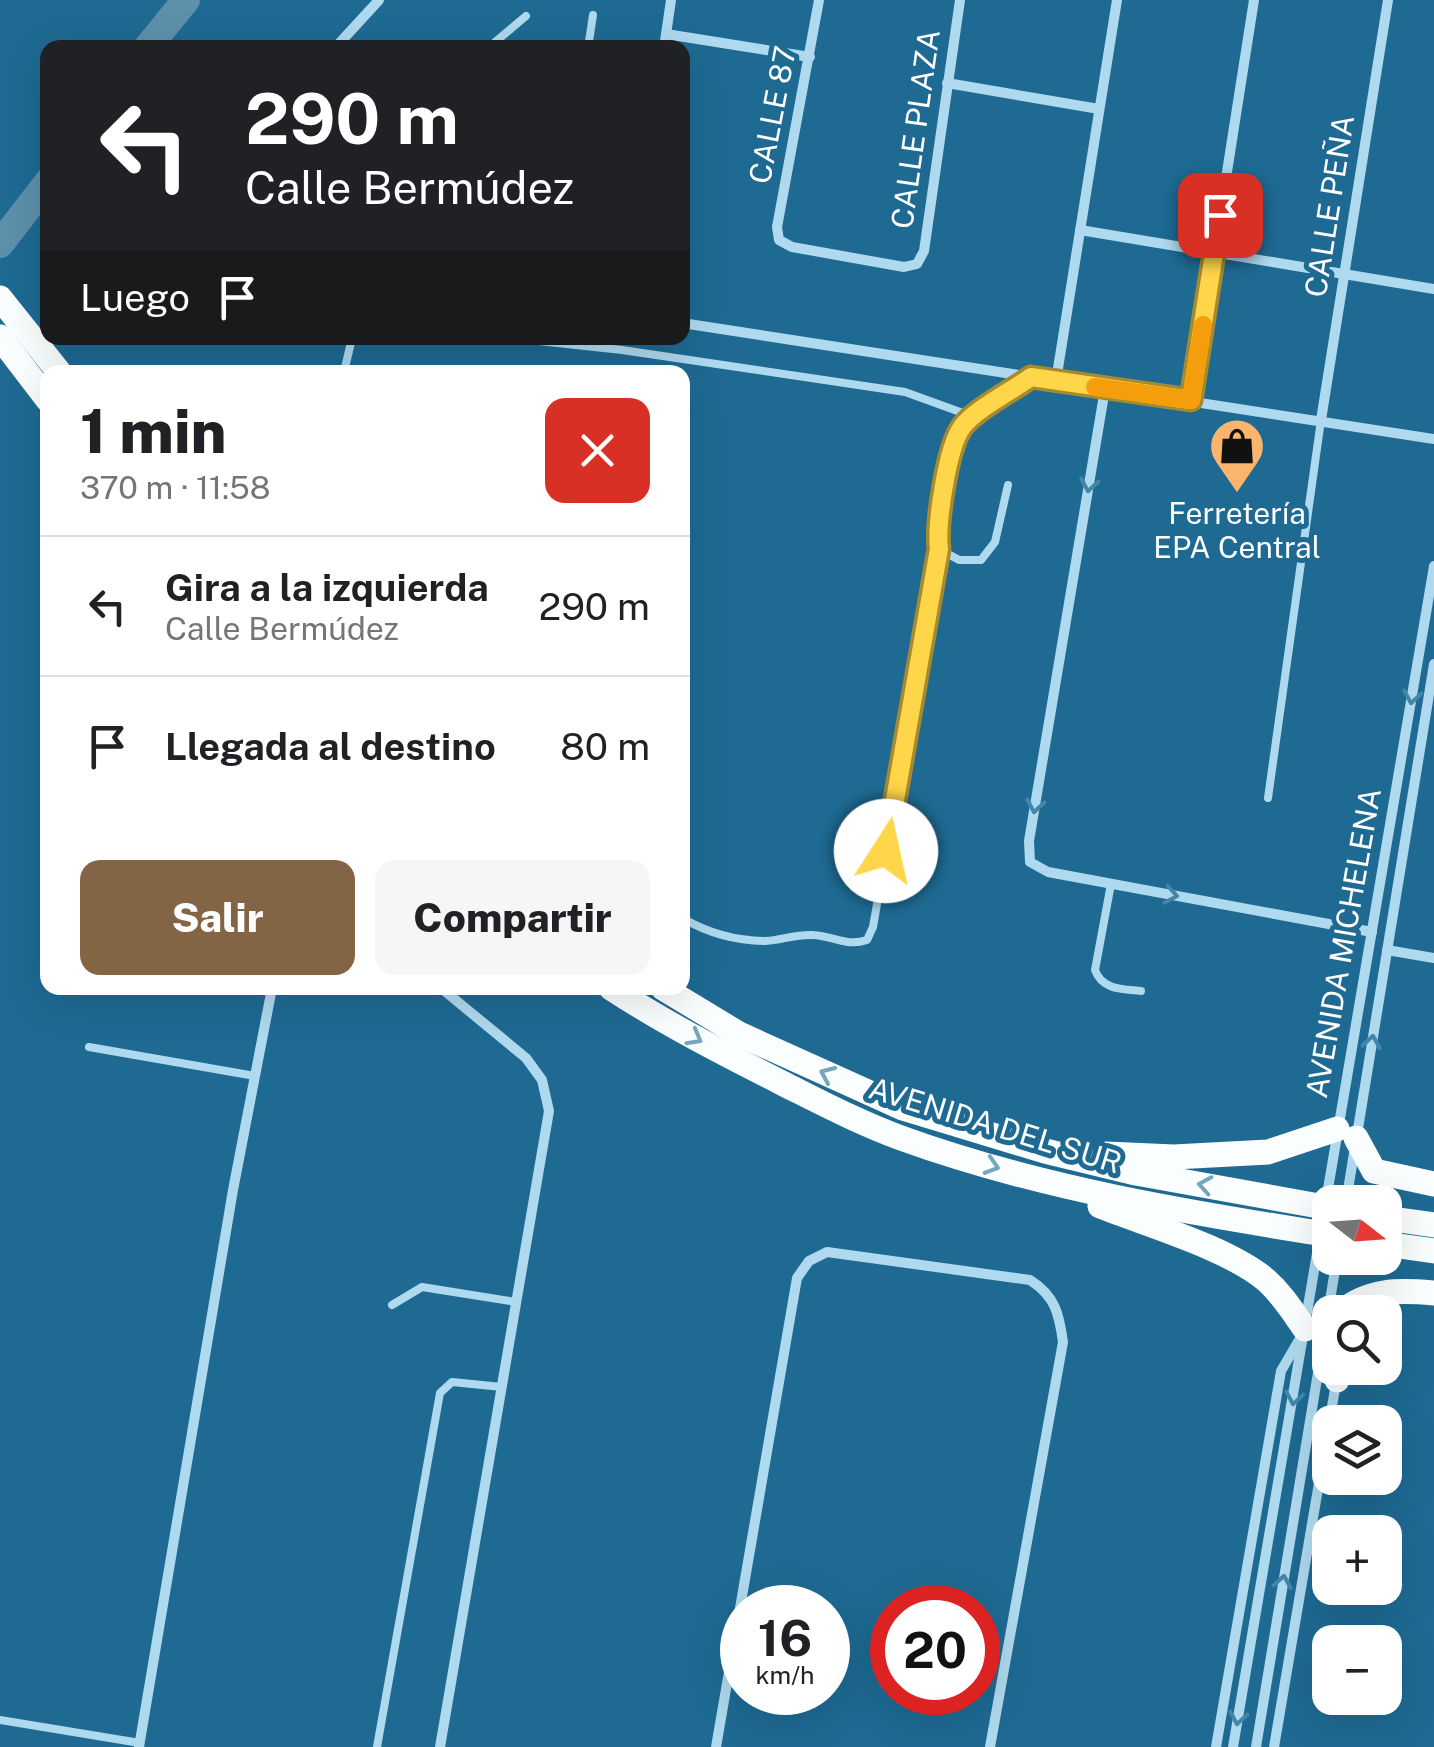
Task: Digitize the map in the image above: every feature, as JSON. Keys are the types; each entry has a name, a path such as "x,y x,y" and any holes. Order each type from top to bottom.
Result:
{"highway":[{"path":"5,318 52,365"},
{"path":"5,318 40,385"},
{"name":"AVENIDA DEL SUR","path":"623,995 726,1055 900,1138 1036,1179 1109,1196 1312,1232"},
{"name":"AVENIDA DEL SUR","path":"674,995 738,1034 904,1108 1046,1151 1136,1173 1312,1205"},
{"path":"1046,1151 1174,1157 1268,1152 1347,1133 1374,1171 1434,1184"},
{"path":"1036,1179 1236,1261 1280,1294 1312,1312"},
{"path":"1402,1220 1434,1225"},
{"path":"1402,1246 1434,1251"},
{"path":"1380,1295 1390,1289 1434,1293"}],"street":[{"path":"343,40 378,0"},
{"path":"665,40 671,0"},
{"name":"CALLE 87","path":"820,0 777,227 778,240 792,248 904,267 917,264"},
{"name":"CALLE PLAZA","path":"917,264 924,251 960,0"},
{"path":"1056,381 1117,0"},
{"path":"1191,400 1254,0"},
{"name":"CALLE PEÑA","path":"1321,420 1388,0"},
{"path":"666,34 810,57"},
{"path":"947,83 1100,109"},
{"path":"1080,230 1434,289"},
{"path":"690,324 1434,439"},
{"path":"1106,389 1029,841 1030,862 1048,872 1372,932"},
{"name":"AVENIDA MICHELENA","path":"1335,1295 1347,1133 1372,932 1434,566"},
{"name":"AVENIDA MICHELENA","path":"1346,1185 1347,1133 1387,950 1434,664"},
{"path":"1387,950 1434,958"},
{"path":"139,1745 271,995"},
{"path":"440,1747 550,1111 542,1080 526,1058 450,995"},
{"path":"716,1747 797,1278 809,1261 827,1252 1030,1280 1048,1291 1060,1314 1063,1342 990,1747"},
{"name":"AVENIDA MICHELENA","path":"1216,1747 1281,1371 1312,1342"},
{"name":"AVENIDA MICHELENA","path":"1234,1747 1319,1385"},
{"name":"AVENIDA MICHELENA","path":"1256,1747 1322,1385"},
{"path":"1274,1747 1335,1385"}],"lane":[{"path":"589,40 593,15"},
{"path":"498,40 526,16"},
{"path":"576,345 905,392 974,417"},
{"path":"690,923 732,938 767,941 812,934 852,944 867,940 873,927 953,449 962,427 1031,377"},
{"path":"1268,798 1321,420"},
{"path":"939,549 958,560 981,560 995,542 1008,485"},
{"path":"1111,884 1095,970 1108,986 1142,991"},
{"path":"89,1047 255,1076"},
{"path":"392,1305 422,1287 516,1302"},
{"path":"377,1747 440,1392 452,1382 502,1387"},
{"path":"0,1720 139,1745"}],"waterway":[{"path":"154,40 186,0"},
{"path":"0,244 40,192"}],"slow traffic":[{"path":"1095,387 1191,400 1203,325"}],"place":[{"name":"Ferretería EPA Central","path":"1237,495"}],"route":[{"path":"886,851 939,549 937,534 953,449 962,427 1031,377 1191,400 1220,215"}]}
